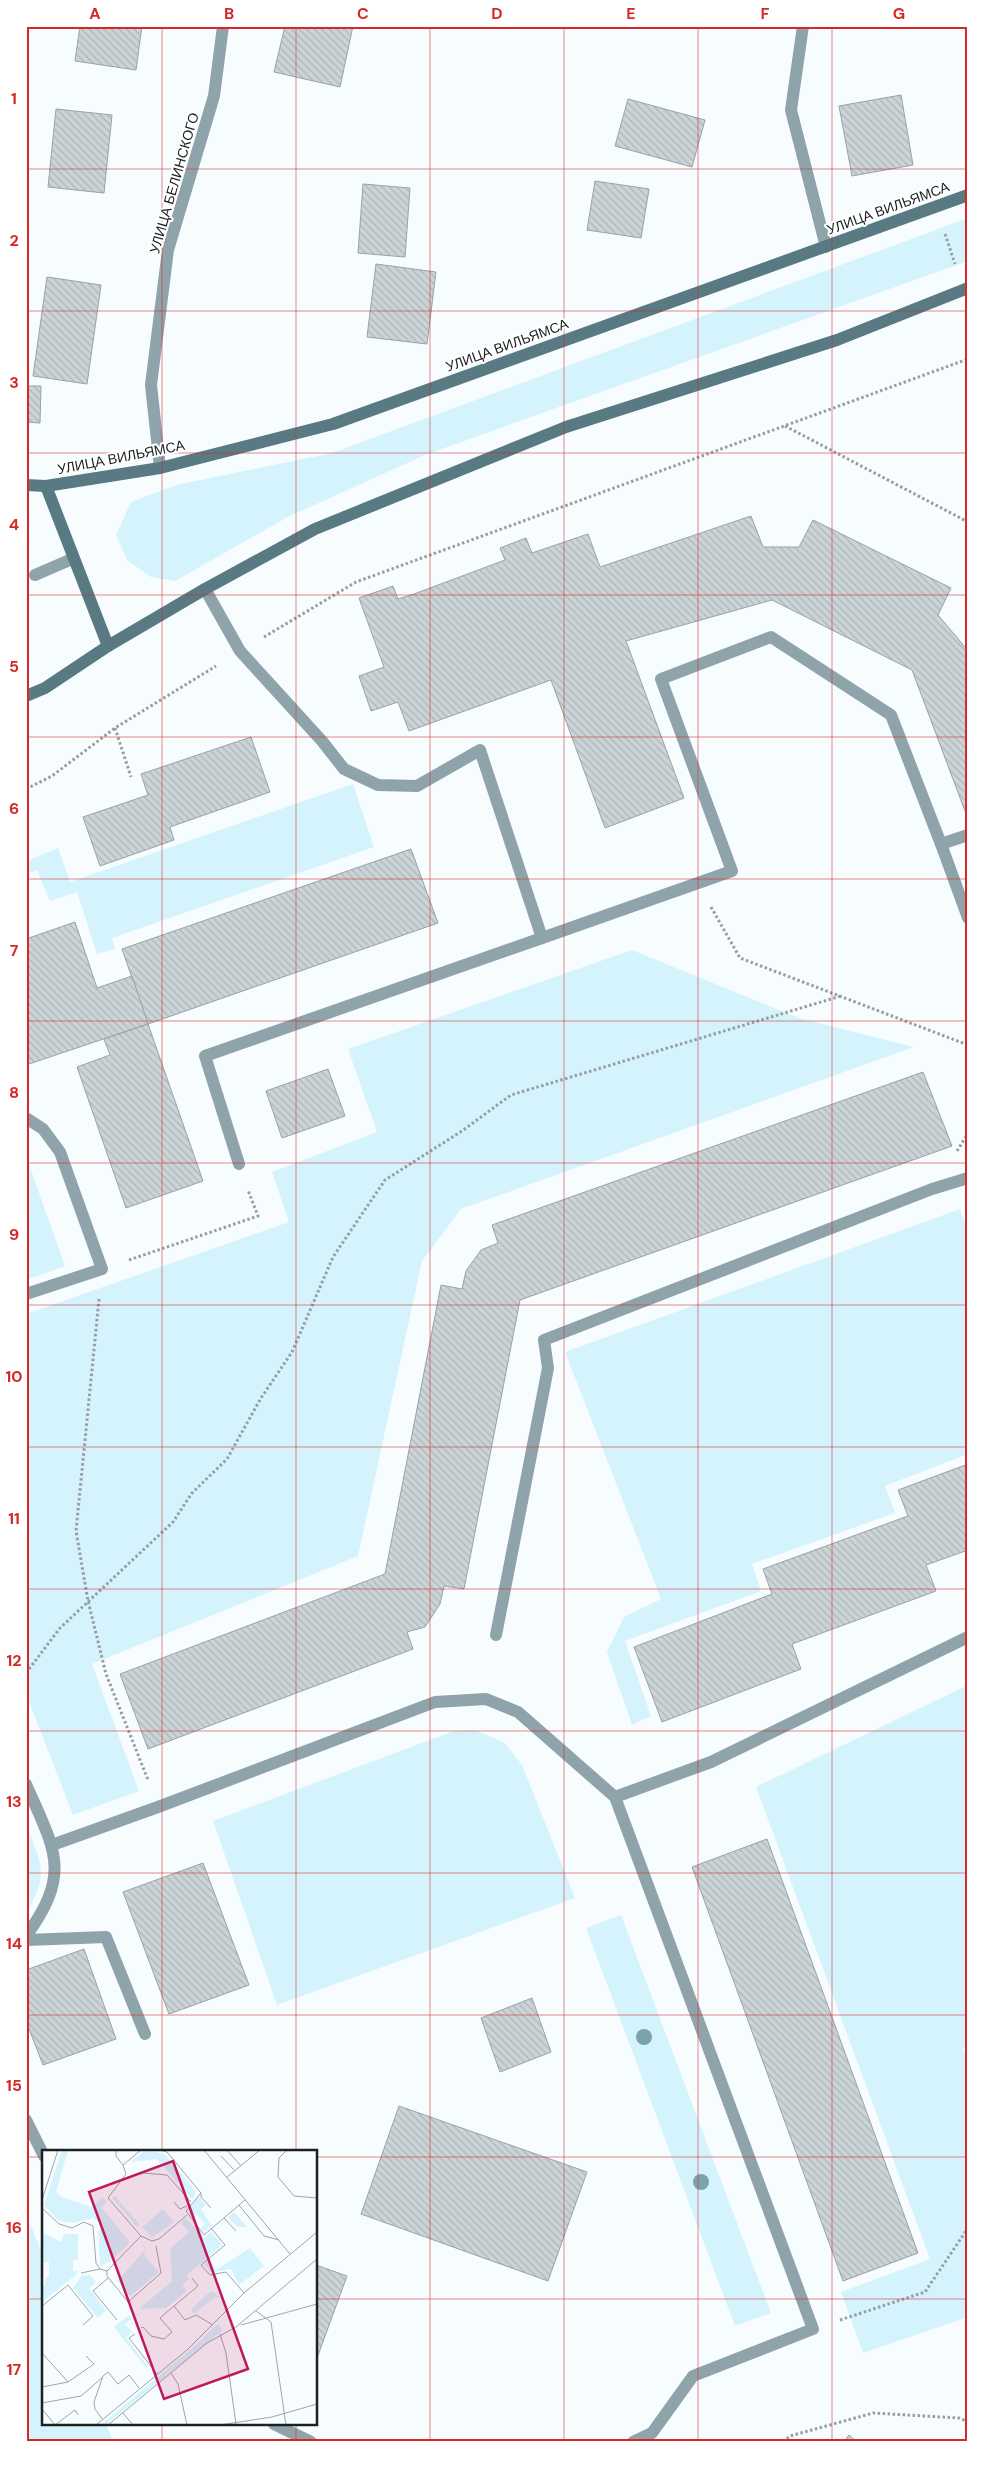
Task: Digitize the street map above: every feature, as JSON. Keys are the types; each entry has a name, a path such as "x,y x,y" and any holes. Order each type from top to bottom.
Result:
{"street":[{"name":"УЛИЦА БЕЛИНСКОГО","path":"160,468 151,385 168,250 214,96 223,26"},
{"path":"803,26 791,110 826,247"},
{"name":"УЛИЦА ВИЛЬЯМСА","path":"26,485 46,486 160,468 332,424 937,208 968,195"},
{"path":"26,696 45,688 108,646 205,589 315,529 566,427 837,340 965,288"},
{"name":"УЛИЦА ВИЛЬЯМСА","path":"46,486 72,559 108,646"},
{"path":"35,575 72,559"},
{"path":"205,589 240,651 322,741 344,769 378,785 417,786 480,750 542,938"},
{"path":"239,1164 205,1056 732,871 661,679 771,637 891,715 968,918"},
{"path":"941,844 968,835"},
{"path":"26,1118 43,1128 60,1152 102,1269 26,1294"},
{"path":"496,1635 548,1368 544,1340 932,1189 968,1178"},
{"path":"615,1797 711,1762 968,1637"},
{"path":"52,1844 158,1807 435,1702 486,1699 518,1712 615,1797 814,2329 693,2376 652,2433 633,2442"},
{"path":"26,1784 52,1844 56,1870 41,1916 26,1938"},
{"path":"26,1938 106,1937 145,2034"},
{"path":"26,2120 42,2152"},
{"path":"278,2426 311,2442"}],"path":[{"path":"937,208 965,288"},
{"path":"26,790 52,776 116,728 356,582 968,359"},
{"path":"785,426 968,522"},
{"path":"116,728 132,777"},
{"path":"697,883 740,958 968,1045"},
{"path":"26,1673 60,1628 173,1522 192,1492 227,1459 262,1398 292,1352 333,1257 385,1180 462,1131 511,1095 841,996"},
{"path":"158,1807 106,1674 88,1601 76,1531 102,1269 258,1216 239,1164"},
{"path":"814,2329 925,2292 968,2228"},
{"path":"783,2442 790,2436 873,2413 959,2418 968,2422"}],"shaded area":[{"path":"968,218 968,261 425,455 288,517 175,581 151,577 127,560 116,535 131,502 176,485 332,453"},
{"path":"353,784 374,847 112,938 115,949 97,954 77,892 50,901 37,870 26,874 26,859 27,861 58,848 70,882"},
{"path":"632,950 799,1018 914,1047 461,1209 422,1261 358,1556 92,1664 139,1791 73,1815 26,1694 26,1314 289,1222 272,1172 377,1132 348,1049"},
{"path":"26,1156 65,1266 26,1280"},
{"path":"960,1209 968,1232 968,1454 885,1486 895,1513 752,1564 761,1591 625,1641 651,1716 632,1725 607,1652 624,1617 661,1599 565,1352"},
{"path":"968,1685 968,2048 963,2049 968,2060 968,2317 863,2353 841,2292 930,2259 756,1787"},
{"path":"475,1730 505,1743 522,1765 575,1898 277,2005 213,1821 451,1732"},
{"path":"26,1823 39,1858 41,1877 39,1888 26,1912"},
{"path":"621,1915 771,2313 735,2326 586,1928"},
{"path":"26,2213 42,2254 42,2426 107,2426 113,2442 26,2442"}],"building":[{"path":"80,26 142,26 136,70 75,61"},
{"path":"285,26 353,26 340,87 274,72"},
{"path":"901,95 913,165 852,176 839,106"},
{"path":"628,99 705,120 692,167 615,146"},
{"path":"56,109 112,115 104,193 48,187"},
{"path":"595,181 649,189 641,238 587,230"},
{"path":"363,184 410,188 405,257 358,253"},
{"path":"376,264 436,272 427,344 367,337"},
{"path":"47,277 101,285 87,384 33,376"},
{"path":"26,386 41,386 40,423 26,422"},
{"path":"751,516 763,547 799,547 813,520 951,588 938,615 965,647 968,646 968,819 912,670 772,600 626,641 684,798 605,828 551,680 409,731 398,702 371,711 359,676 384,667 359,598 393,586 398,599 414,594 505,560 500,548 526,538 532,553 588,534 600,567"},
{"path":"251,737 270,792 170,827 174,840 100,866 83,817 148,795 141,774"},
{"path":"411,849 438,923 148,1024 122,949"},
{"path":"75,922 97,988 132,976 148,1024 26,1065 26,939"},
{"path":"148,1024 203,1181 126,1208 77,1067 110,1055 104,1039"},
{"path":"328,1069 345,1116 282,1138 266,1091"},
{"path":"923,1072 952,1146 520,1300 464,1589 444,1586 440,1604 425,1627 407,1632 413,1649 148,1749 120,1674 385,1574 441,1285 462,1289 466,1271 481,1250 498,1243 492,1225"},
{"path":"968,1464 968,1550 926,1565 936,1591 792,1644 801,1669 662,1722 634,1647 772,1594 763,1569 908,1516 898,1490"},
{"path":"767,1839 918,2253 843,2281 692,1867"},
{"path":"203,1863 249,1985 169,2014 123,1892"},
{"path":"84,1949 116,2039 43,2065 26,2021 26,1970"},
{"path":"532,1998 551,2052 500,2072 481,2018"},
{"path":"399,2106 587,2172 548,2281 361,2214"},
{"path":"318,2266 347,2276 318,2356"},
{"path":"849,2435 857,2442 844,2442"}]}
